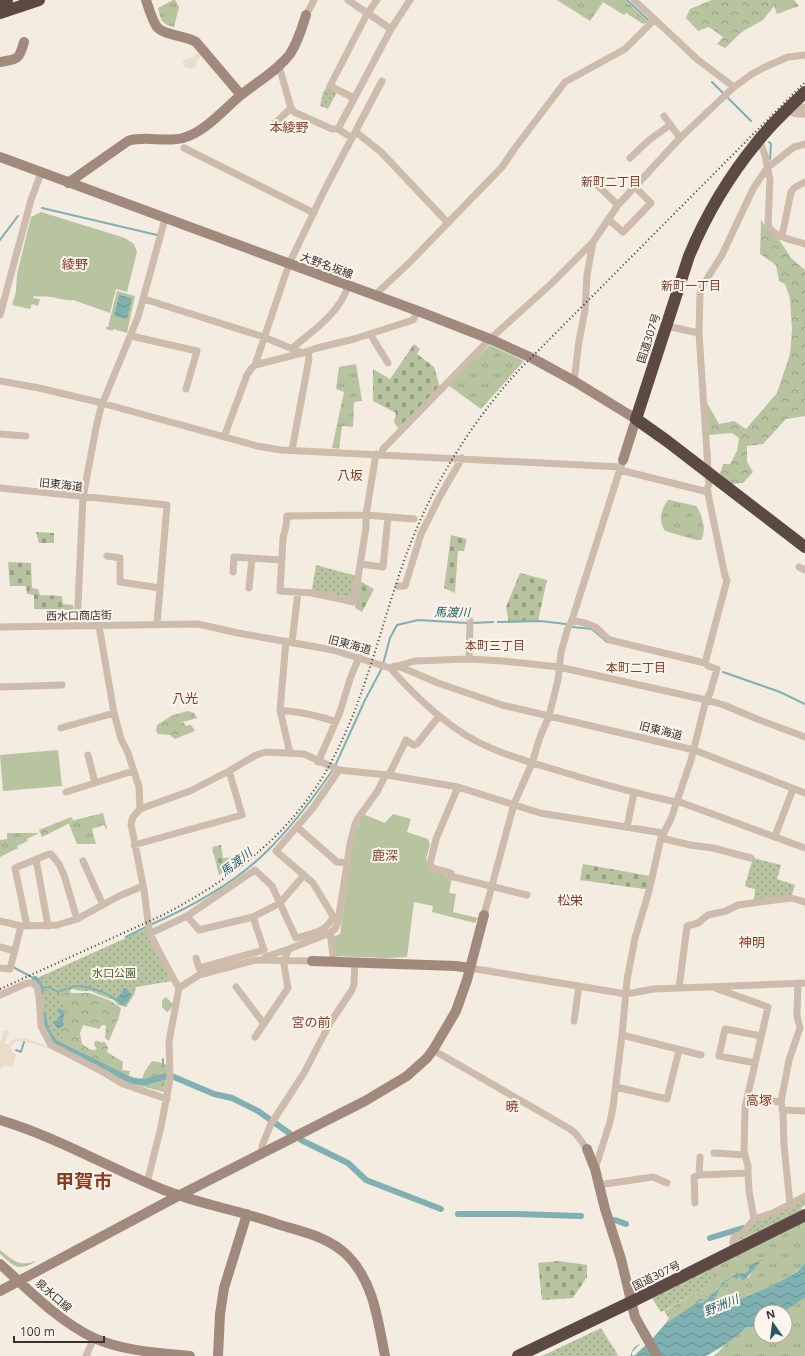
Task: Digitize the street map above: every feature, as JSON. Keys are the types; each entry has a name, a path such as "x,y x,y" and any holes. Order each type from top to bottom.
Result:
{"highway":[{"path":"0,2 8,0"},
{"path":"0,13 39,0"},
{"name":"国道307号","path":"636,419 689,256 697,237 742,162 759,140 805,92"},
{"path":"636,419 805,547"},
{"name":"国道307号","path":"518,1356 631,1302 805,1215"}],"street":[{"path":"146,0 158,28 166,32 187,37 196,42 242,95"},
{"path":"68,183 128,141 138,138 171,140 183,138 200,131 279,66 294,47 306,15 314,0"},
{"path":"348,0 391,29"},
{"path":"354,98 330,86 367,14 377,0"},
{"path":"338,129 391,29 410,0"},
{"path":"634,0 698,60 734,87"},
{"path":"375,295 410,262 502,167 564,82 625,49 654,20"},
{"path":"0,62 14,60 20,55 24,42"},
{"path":"414,519 366,515 287,516 283,538 280,591 312,593 354,602 366,528 366,515 379,454 490,339 551,284 593,242 618,205 680,138 734,87 752,74 771,64 788,57 805,55"},
{"path":"279,66 291,108 294,112 332,129 338,129 354,135 381,152 448,223"},
{"path":"255,365 289,264 314,212 382,81"},
{"path":"786,111 797,107 805,107"},
{"path":"272,125 291,108"},
{"path":"786,111 805,114"},
{"path":"664,116 680,138"},
{"path":"630,158 649,140 670,125"},
{"path":"759,140 765,155 770,180 768,224 771,230 782,236 805,244"},
{"path":"705,663 727,580 724,576 707,489 709,484 707,472 708,461 699,333 700,294 703,285 722,255 754,189 767,168 794,147 805,144"},
{"path":"184,148 314,212"},
{"name":"大野名坂線","path":"0,157 42,174 348,285 490,339 532,358 574,381 636,419"},
{"path":"0,315 31,200 42,174"},
{"path":"782,236 791,192 794,188 805,182"},
{"path":"596,184 618,205"},
{"path":"608,219 623,232 651,203 635,187"},
{"path":"77,626 83,497 96,428 103,404 131,336 144,299 165,219"},
{"path":"574,381 585,310 587,275 593,242"},
{"path":"292,348 312,332 334,310 342,300 348,285"},
{"path":"144,299 264,337 305,352 309,358 292,450"},
{"path":"224,437 247,375 251,368 255,365 354,339 413,320 418,311"},
{"path":"666,326 699,333"},
{"path":"370,334 388,363"},
{"path":"131,336 197,351 184,384"},
{"path":"0,380 103,404 257,446 292,450 621,466 708,492"},
{"path":"0,1291 178,1196 358,1104 397,1082 415,1069 433,1050 459,1003 470,968 514,804 532,763 540,737 549,716 568,628 572,620 636,419"},
{"path":"0,434 26,436"},
{"path":"398,586 404,586 421,534 439,498 462,458"},
{"name":"旧東海道","path":"0,488 166,505 157,624 198,624 238,633 334,650 388,666 403,668 502,705 628,733 694,750 805,793"},
{"path":"361,564 383,567 388,517"},
{"path":"107,556 120,558 120,582 160,588"},
{"path":"233,572 234,557 281,560"},
{"path":"250,588 252,558"},
{"path":"290,753 280,710 289,641 298,592"},
{"path":"572,620 596,627 610,640 705,663 708,666 717,668 710,693 706,700 694,750 671,819 662,835 649,891 630,960 616,1087 610,1122 595,1169"},
{"path":"469,659 470,622"},
{"name":"西水口商店街","path":"0,627 157,624"},
{"path":"99,626 114,713 121,739 128,752 139,787 140,809"},
{"path":"318,762 340,712 350,679 359,657"},
{"path":"388,666 415,661 469,659 559,667 724,705 805,737"},
{"path":"388,666 406,686 440,716 478,743 532,763 634,793 676,801 805,848"},
{"path":"0,687 62,685"},
{"path":"280,710 295,711 322,717 336,722"},
{"path":"62,728 114,713"},
{"path":"179,988 199,975 256,960 289,949 330,933 335,928 338,922 347,863 355,824 377,792 384,778 391,771 406,740 414,745 417,744 440,716"},
{"path":"147,1183 160,1134 171,1076 170,1042 179,988 172,978 154,942 150,929 131,824 133,817 140,809 190,791 229,771 256,754 266,752 304,754 318,762 339,770 387,775 458,788 540,813 662,835 690,845 713,848 752,858"},
{"path":"88,755 95,783"},
{"path":"150,929 187,916 255,870 272,886 296,938 327,927 333,916 313,883 276,850 313,808 339,770"},
{"path":"66,792 133,771"},
{"path":"134,845 242,815 229,771"},
{"path":"458,788 439,831 430,864 433,868 451,873 450,876 527,895"},
{"path":"775,836 793,789"},
{"path":"627,828 634,793"},
{"path":"297,827 337,862 347,863"},
{"path":"0,968 11,967 24,926 15,868 51,854 59,864 77,918"},
{"path":"36,859 48,926"},
{"path":"84,861 103,905"},
{"path":"187,916 199,930 253,917 280,903 304,875"},
{"path":"0,921 24,926 57,925 77,918 118,896 143,886"},
{"path":"679,988 687,926 698,923 708,915 726,911 738,905 790,898 805,902"},
{"path":"196,958 199,968 264,950 253,917"},
{"path":"330,933 334,962"},
{"path":"0,947 15,951"},
{"path":"255,1037 288,988 284,960 289,949"},
{"path":"256,960 456,966 626,994 654,989 801,983 797,1016 800,1028 789,1060 781,1102 790,1204"},
{"path":"262,1154 262,1146 273,1121 304,1073 330,1024 352,990 354,984 355,962"},
{"path":"0,995 27,983 33,983 37,987 39,996 41,1026 50,1044 123,1084 167,1099"},
{"path":"574,1021 579,986"},
{"path":"236,987 264,1024"},
{"path":"711,987 768,1007 745,1107 744,1152 748,1173 748,1191 754,1219"},
{"path":"755,1063 719,1056 725,1029 761,1036"},
{"path":"622,1035 701,1055"},
{"path":"433,1050 570,1129 576,1134 587,1149 595,1169 598,1185 621,1259 635,1317 657,1356"},
{"path":"616,1087 667,1099 679,1050"},
{"path":"747,1098 781,1102"},
{"path":"782,1110 805,1111"},
{"path":"0,1120 27,1129 178,1196 247,1214 320,1237 331,1243 347,1255 362,1274 370,1291 375,1308 385,1356"},
{"path":"714,1153 745,1155"},
{"path":"699,1175 700,1157"},
{"path":"695,1203 694,1177 699,1175 748,1173"},
{"path":"598,1185 653,1177 667,1183"},
{"path":"734,1251 732,1243 734,1237 743,1233 754,1219 773,1213 805,1196"},
{"path":"218,1356 220,1314 224,1288 247,1214"},
{"name":"泉水口線","path":"0,1264 69,1324 94,1338 124,1347 190,1356"},
{"path":"86,1356 94,1338"}],"green space":[{"path":"175,0 179,7 174,27 162,21 158,8"},
{"path":"557,0 625,0 648,22 643,24 626,13 624,15 603,2 590,21"},
{"path":"712,0 768,0 774,6 763,20 743,31 725,48 717,44 723,37 709,27 698,31 686,18 690,9"},
{"path":"768,0 794,0 799,6 777,14 774,6"},
{"path":"327,86 337,92 328,109 320,106 323,93"},
{"path":"41,212 125,238 134,244 137,252 127,292 116,289 110,313 73,300 48,297 34,296 33,298 40,299 38,306 32,304 30,309 12,305 16,291 17,274 31,217"},
{"path":"761,220 769,231 778,238 791,258 805,270 805,416 786,419 763,444 747,446 747,462 753,472 743,483 731,484 720,474 723,464 730,464 737,451 739,438 732,433 709,435 706,401 719,424 734,421 746,429 777,393 790,354 792,330 790,298 785,284 779,281 776,265 760,254"},
{"path":"117,291 135,296 127,333 113,329 113,331 106,329 106,327 108,327"},
{"path":"414,344 420,349 417,354 434,367 440,388 398,428 394,422 396,413 373,401 373,369 390,379"},
{"path":"490,345 524,361 481,409 448,385"},
{"path":"356,364 362,401 354,402 353,427 342,426 339,449 332,448 344,392 336,389 339,367"},
{"path":"668,500 696,506 700,513 704,528 703,537 701,540 696,540 665,531 661,515"},
{"path":"36,532 54,533 54,543 39,543"},
{"path":"451,535 467,539 464,551 458,551 455,593 444,588"},
{"path":"8,562 31,563 32,588 38,589 40,595 62,596 63,604 73,605 74,610 34,609 34,595 27,594 26,586 10,586"},
{"path":"316,565 357,576 353,598 312,590"},
{"path":"520,573 547,580 538,621 509,623 506,607"},
{"path":"360,581 374,589 362,612 355,608"},
{"path":"188,711 194,713 197,718 183,722 186,726 191,725 195,731 175,739 170,735 158,734 156,731 157,725 173,715"},
{"path":"58,750 62,786 3,791 0,755"},
{"path":"103,813 107,828 106,829 104,825 92,829 96,844 77,844 69,824 75,820"},
{"path":"363,814 385,823 393,814 411,819 407,832 428,839 430,845 426,859 429,868 446,873 447,878 452,878 449,893 456,894 453,912 478,918 475,923 432,912 433,906 414,902 407,957 387,958 334,956 332,937 340,934 353,839"},
{"path":"71,817 74,821 42,837 39,830"},
{"path":"7,833 39,833 27,839 28,841 17,846 18,848 0,857 0,840 7,839"},
{"path":"221,845 223,858 237,857 238,862 219,875 212,847"},
{"path":"753,858 781,865 777,879 795,885 792,895 754,902 755,889 746,887 745,885"},
{"path":"583,864 650,876 648,888 644,889 580,880"},
{"name":"水口公園","path":"148,928 172,981 136,987 134,995 126,1007 118,1005 114,1000 91,991 72,989 61,995 61,1000 66,1011 61,1044 52,1037 44,1021 41,996 35,979"},
{"path":"39,983 68,987 71,993 90,993 111,1001 121,1008 109,1041 105,1038 105,1025 102,1025 99,1029 83,1025 80,1033 82,1044 89,1049 94,1050 97,1049 94,1045 95,1041 102,1043 104,1041 108,1047 107,1052 123,1062 122,1070 130,1071 129,1076 142,1079 145,1071 152,1061 168,1066 164,1092 133,1084 51,1042 43,1024"},
{"path":"166,997 173,1004 167,1012 162,1007 162,1000"},
{"path":"805,1199 805,1205 801,1208 802,1210 736,1242 757,1221"},
{"path":"805,1220 805,1263 793,1274 737,1300 725,1302 713,1297 717,1295 724,1284 734,1277 735,1279 740,1276 748,1278 761,1260 751,1269 754,1265 750,1266 745,1273 736,1276 740,1272 722,1283 714,1293 702,1303 698,1304 703,1299 666,1323 669,1318 664,1311 706,1287 721,1263"},
{"path":"0,1250 16,1262 24,1264 35,1262 24,1267 16,1266 0,1254"},
{"path":"559,1261 587,1265 587,1277 573,1298 542,1300 538,1263"},
{"path":"721,1263 706,1287 661,1312 652,1298"},
{"path":"805,1298 805,1356 714,1356 737,1334 748,1327 753,1326 753,1344 793,1344 793,1306"},
{"path":"601,1328 618,1355 542,1356"}],"shaded area":[{"path":"208,46 210,49 203,55 212,66 210,67 202,56 197,60 196,67 191,69 185,67 183,63 184,59 187,60 189,58 193,58 198,52 200,53"},
{"path":"4,1030 9,1032 4,1044 9,1044 17,1038 23,1038 49,1046 53,1050 31,1043 17,1041 13,1043 11,1047 12,1052 16,1055 12,1067 4,1065 0,1070 0,1044"}],"water":[{"path":"119,295 132,298 127,319 114,316"},
{"path":"123,988 126,988 132,995 125,1005 121,1005 116,1000"},
{"path":"59,1008 65,1011 63,1021 64,1025 58,1029 53,1022 59,1019 60,1014 57,1011"},
{"name":"野洲川","path":"762,1259 743,1281 740,1276 736,1280 734,1277 723,1284 717,1295 713,1297 728,1302 743,1298 785,1279 799,1270 805,1263 805,1298 793,1306 793,1304 753,1304 753,1327 747,1327 725,1345 706,1356 634,1356 666,1323 695,1304 699,1299 704,1299 698,1303 702,1303 718,1289 722,1283 740,1272 737,1276 742,1273 744,1274 749,1270 748,1269 750,1266","holes":["710,1301 710,1303 723,1312 708,1312 702,1310 709,1307 705,1303"]}],"waterway":[{"path":"627,0 648,20"},
{"path":"712,82 751,121"},
{"path":"769,142 771,144 770,159"},
{"path":"42,208 157,235"},
{"path":"0,240 18,216"},
{"name":"馬渡川","path":"335,766 365,700 382,668 390,638 397,625 418,620 467,623"},
{"name":"馬渡川","path":"498,622 540,621 566,624"},
{"name":"馬渡川","path":"472,623 493,622"},
{"name":"馬渡川","path":"573,627 592,629 607,642"},
{"name":"馬渡川","path":"723,672 780,692 805,704"},
{"name":"馬渡川","path":"150,925 196,903 225,885 252,865 292,824 332,771"},
{"name":"馬渡川","path":"126,937 146,927"},
{"path":"13,967 35,979"},
{"path":"35,979 39,984 41,991"},
{"path":"40,988 49,987 58,992 75,986 81,986 103,992 116,1000"},
{"path":"43,1014 47,1030 55,1043 132,1081 145,1082 167,1076 174,1077 214,1094 232,1098 258,1111 289,1133"},
{"path":"16,1050 21,1052 24,1042"},
{"path":"163,1059 163,1066"},
{"path":"301,1140 348,1163 366,1180 441,1209"},
{"path":"458,1214 581,1216"},
{"path":"615,1220 626,1224"},
{"path":"710,1238 743,1228"}],"railway":[{"path":"0,989 163,915 183,904 220,882 254,856 285,826 300,809 321,780 338,750 364,685 396,583 418,525 441,478 469,433 484,412 518,371 805,82"}],"district":[{"name":"本綾野","path":"289,127"},
{"name":"新町二丁目","path":"611,181"},
{"name":"綾野","path":"75,264"},
{"name":"新町一丁目","path":"691,285"},
{"name":"八坂","path":"350,475"},
{"name":"本町三丁目","path":"495,645"},
{"name":"本町二丁目","path":"636,667"},
{"name":"八光","path":"185,698"},
{"name":"鹿深","path":"385,855"},
{"name":"松栄","path":"570,900"},
{"name":"神明","path":"752,942"},
{"name":"宮の前","path":"311,1022"},
{"name":"高塚","path":"759,1100"},
{"name":"暁","path":"512,1106"},
{"name":"甲賀市","path":"84,1181"}]}
